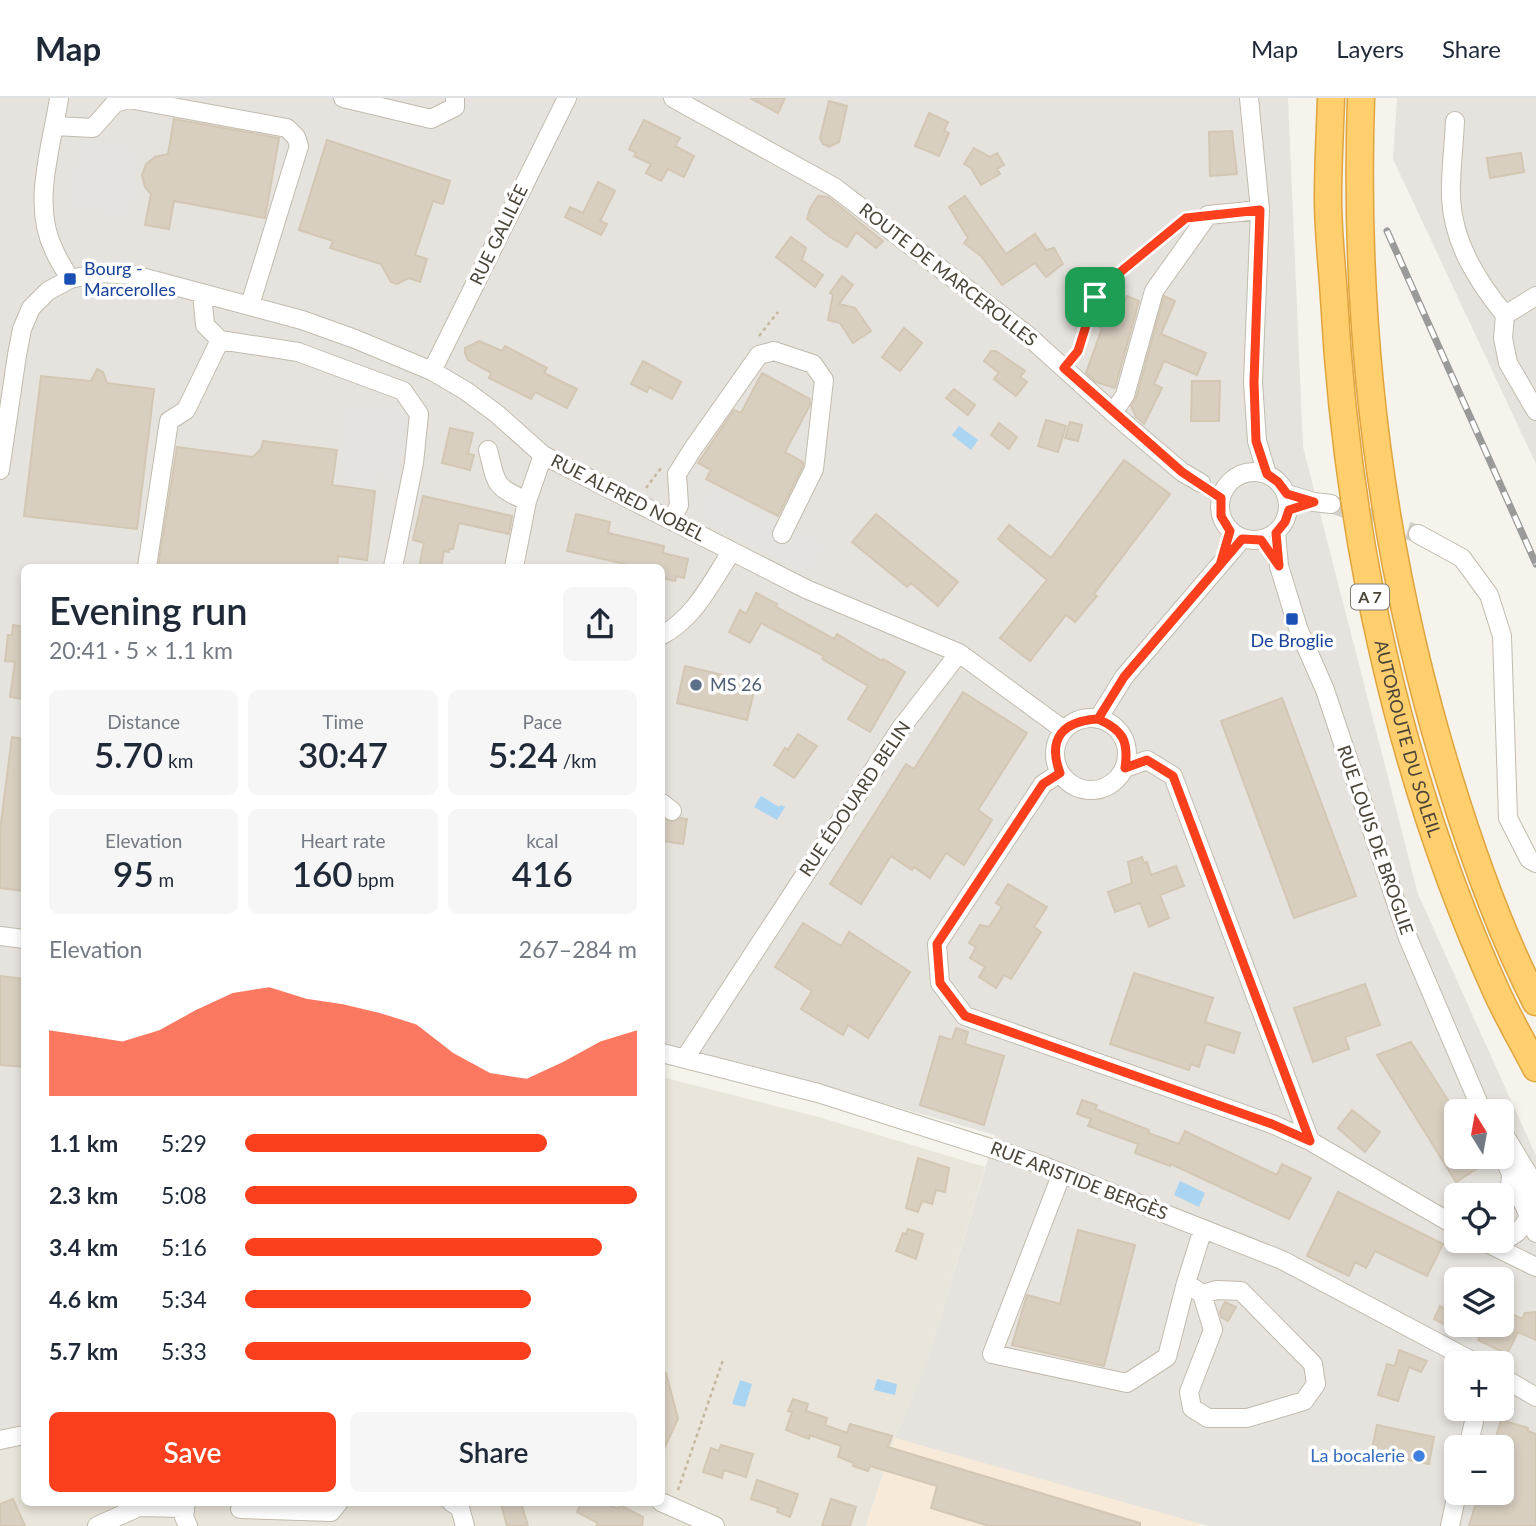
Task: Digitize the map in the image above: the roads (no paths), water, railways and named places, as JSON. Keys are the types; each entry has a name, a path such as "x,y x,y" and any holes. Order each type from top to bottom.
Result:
{"highway":[{"name":"AUTOROUTE DU SOLEIL","path":"1331,98 1328,201 1336,344 1348,464 1369,592 1403,730 1445,865 1497,994 1536,1068"},
{"name":"AUTOROUTE DU SOLEIL","path":"1361,98 1359,200 1364,343 1380,472 1399,590 1431,722 1472,853 1536,1002"}],"street":[{"path":"59,98 46,167 44,204 53,248 71,279"},
{"path":"352,99 431,119 455,107 455,98"},
{"name":"RUE GALILÉE","path":"432,371 567,98"},
{"name":"ROUTE DE MARCEROLLES","path":"673,98 834,187 1026,334 1182,472 1224,492"},
{"path":"1249,98 1260,210 1254,382 1256,441 1249,472"},
{"path":"55,126 93,128 115,103 129,99 287,128 296,137 299,146 250,305"},
{"path":"1455,121 1451,200 1462,250 1485,290 1506,315 1503,338 1508,363 1536,411"},
{"path":"1113,413 1125,395 1154,291 1208,215 1260,210"},
{"name":"RUE ALFRED NOBEL","path":"0,470 3,431 22,329 31,308 48,291 71,279 99,273 134,275 313,323 432,371 498,414 543,455 806,589 959,653"},
{"path":"202,294 205,325 220,341 298,352 403,391 419,414 414,463 394,564"},
{"path":"1506,315 1536,296"},
{"path":"147,564 169,421 186,410 220,341"},
{"path":"671,520 679,506 677,474 760,355 774,351 813,364 824,380 814,469 782,534"},
{"path":"1256,441 1267,474"},
{"path":"488,450 492,475 502,490 527,501"},
{"path":"515,564 527,501 543,455"},
{"path":"1249,472 1267,474 1278,482 1288,502 1285,522 1268,537 1236,535 1221,516 1224,492 1236,477 1249,472"},
{"path":"1288,502 1322,503"},
{"path":"1418,534 1462,558 1489,594 1502,636 1508,818 1529,859 1536,863"},
{"path":"1098,719 1124,677 1220,565 1236,535"},
{"name":"RUE LOUIS DE BROGLIE","path":"1268,537 1298,628 1325,690 1408,938 1476,1099"},
{"path":"665,634 676,628 690,615 732,551"},
{"path":"959,653 1064,730"},
{"name":"RUE ÉDOUARD BELIN","path":"685,1058 901,728 959,653"},
{"path":"1098,719 1113,725 1123,737 1128,752 1125,768 1115,782 1100,790 1072,785 1060,773 1055,760 1056,744 1064,730 1079,720 1098,719"},
{"path":"1125,768 1147,760 1173,776 1310,1141"},
{"path":"1060,773 1043,784 937,944 940,983 965,1016 1272,1124 1310,1141 1444,1215"},
{"path":"0,936 21,939"},
{"name":"RUE ARISTIDE BERGÈS","path":"665,1054 818,1093 1031,1161 1282,1259 1454,1351"},
{"path":"1468,1081 1475,1084 1483,1099"},
{"path":"1514,1151 1535,1185 1534,1223"},
{"path":"1509,1169 1534,1223"},
{"path":"1062,1173 992,1354 1127,1383 1167,1357 1203,1228"},
{"path":"1510,1183 1511,1173"},
{"path":"1514,1219 1534,1223"},
{"path":"1514,1232 1534,1223"},
{"path":"1512,1253 1536,1267"},
{"path":"1186,1283 1202,1294 1213,1330 1189,1392 1192,1408 1208,1418 1247,1418 1304,1401 1316,1384 1313,1364 1241,1291 1217,1290 1202,1294"},
{"path":"1514,1384 1536,1397"},
{"path":"0,1440 21,1436"},
{"path":"666,1504 715,1526"},
{"path":"1450,1526 1454,1505"},
{"path":"97,1526 139,1507 162,1506"},
{"path":"185,1506 188,1526"},
{"path":"238,1512 331,1512 336,1506"},
{"path":"457,1506 460,1508 464,1526"}],"water":[{"path":"959,426 978,440 971,450 952,435"},
{"path":"761,796 779,807 785,807 777,820 754,807"},
{"path":"1180,1181 1205,1193 1199,1207 1174,1195"},
{"path":"877,1379 897,1384 895,1395 874,1390"},
{"path":"740,1380 752,1384 745,1407 732,1404"}],"tunnel":[{"path":"1331,504 1418,534"}],"railway":[{"path":"1387,231 1536,564"}],"place":[{"name":"Bourg - Marcerolles","path":"70,279"},
{"name":"De Broglie","path":"1292,619"},
{"name":"MS 26","path":"696,685"},
{"name":"La bocalerie","path":"1419,1456"}]}
